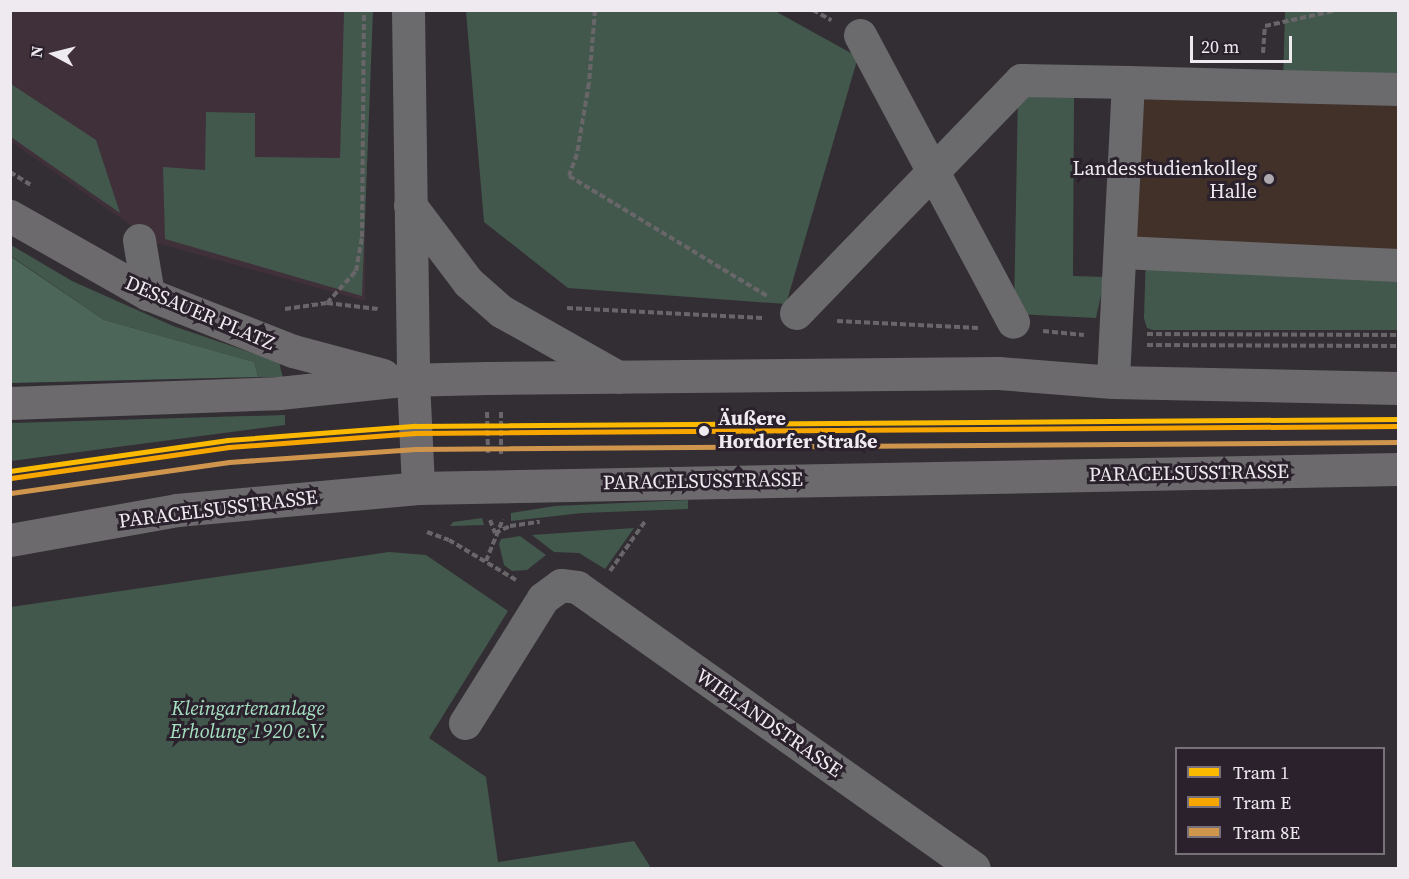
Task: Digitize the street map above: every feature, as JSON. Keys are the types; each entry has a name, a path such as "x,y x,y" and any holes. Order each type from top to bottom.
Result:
{"main road":[{"name":"DESSAUER PLATZ","path":"10,216 148,294 293,351 407,380"},
{"path":"10,403 279,393 407,380 487,378 998,373 1113,382 1398,388"},
{"path":"407,380 418,488"},
{"name":"PARACELSUSSTRASSE","path":"10,540 177,510 418,488 1398,469"}],"street":[{"path":"407,380 410,205 408,10"},
{"path":"860,35 933,172 1011,327"},
{"path":"784,316 933,172 1021,81 1398,89"},
{"path":"1113,382 1128,82"},
{"path":"410,205 453,265 501,311 618,377"},
{"path":"139,240 148,294"},
{"path":"1120,252 1398,265"},
{"path":"465,723 560,590"},
{"name":"WIELANDSTRASSE","path":"560,590 974,868"}],"path":[{"path":"281,309 310,308 327,303 356,271 362,237 363,10"},
{"path":"595,10 589,83 577,154 569,176 784,316"},
{"path":"1261,87 1265,26 1338,10"},
{"path":"10,172 39,192"},
{"path":"558,308 784,316"},
{"path":"832,321 1156,335 1398,335"},
{"path":"1116,333 1157,346 1398,345"},
{"path":"486,561 495,533 490,525 487,378"},
{"path":"427,532 449,540 486,561 560,590 609,572 646,520"}],"shaded area":[{"path":"11,11 366,11 365,301 156,243 11,142"},
{"name":"Landesstudienkolleg Halle","path":"1142,97 1398,106 1398,265 1136,252"}],"green space":[{"path":"344,11 373,11 362,296 165,239 163,167 205,170 206,112 255,113 255,157 340,158"},
{"path":"466,11 775,11 858,57 786,304 568,288 484,222"},
{"path":"1285,11 1398,11 1398,86 1283,85"},
{"path":"11,84 96,140 120,213 11,137"},
{"path":"1018,93 1074,96 1073,276 1105,277 1096,318 1014,314"},
{"path":"11,245 72,281 173,326 279,362 283,378 258,377 254,362 104,320 11,256"},
{"path":"1146,253 1398,265 1398,330 1153,330 1147,328 1144,318"},
{"path":"10,256 104,320 254,362 258,377 11,383"},
{"path":"285,415 285,425 11,461 11,423"},
{"path":"688,500 688,509 582,513 511,521 511,513 555,506"},
{"path":"482,518 484,525 450,526 453,522"},
{"path":"634,528 605,569 579,553 554,552 532,535"},
{"path":"520,536 546,555 527,570 512,571 504,565 499,544 501,539"},
{"name":"Kleingartenanlage Erholung 1920 e.V.","path":"389,552 426,555 508,611 429,738 486,777 498,862 634,841 651,868 11,868 11,607"}],"tram line":[{"name":"1","path":"10,471 228,440 415,426 1398,419"},
{"name":"E","path":"11,478 229,447 415,433 1398,426"},
{"name":"8E","path":"11,493 229,462 416,449 1398,442"}],"place":[{"name":"Landesstudienkolleg Halle","path":"1269,179"},
{"name":"Äußere Hordorfer Straße","path":"704,431"}]}
